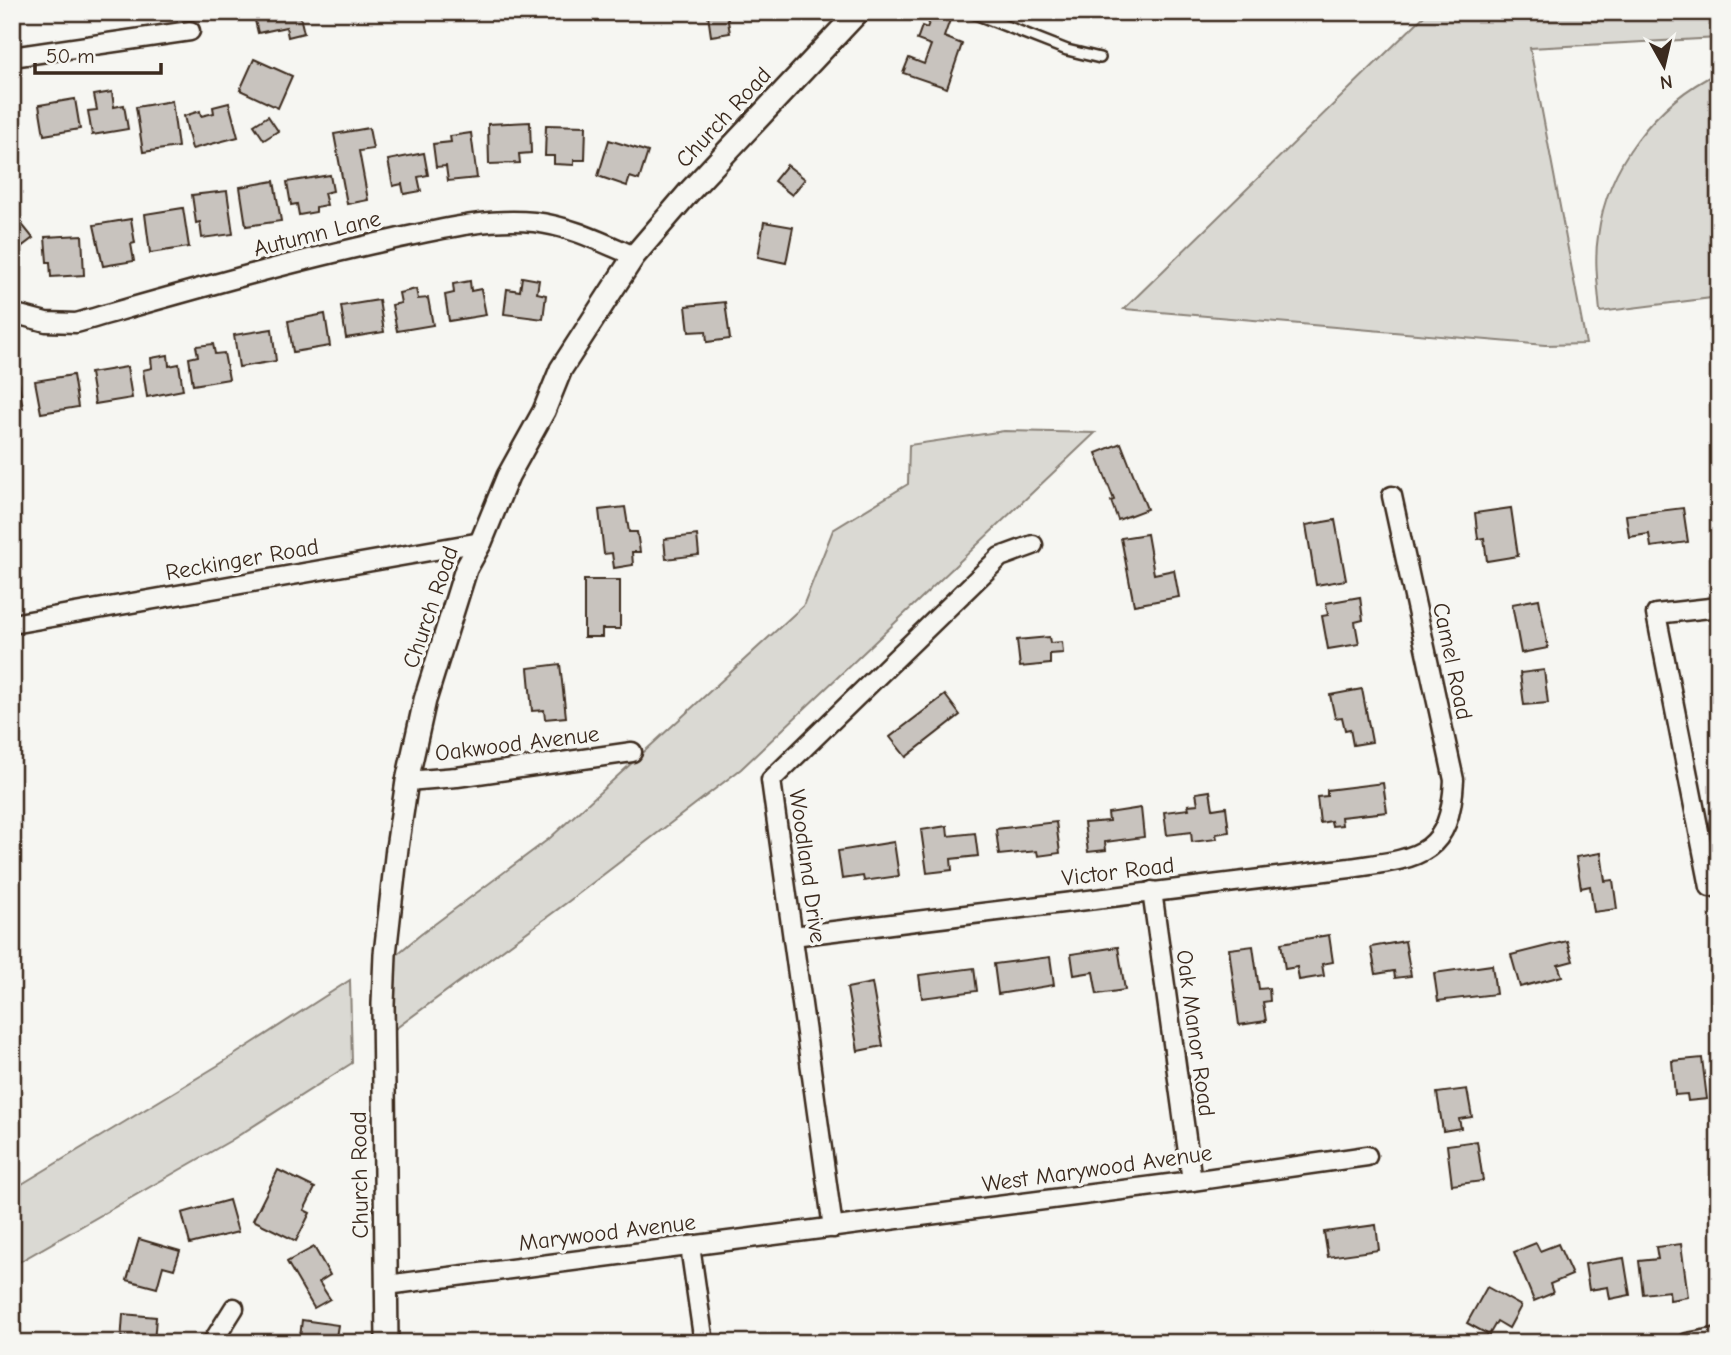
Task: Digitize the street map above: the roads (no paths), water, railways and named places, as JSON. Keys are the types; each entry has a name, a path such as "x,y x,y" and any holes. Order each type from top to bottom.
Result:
{"street":[{"name":"Church Road","path":"387,1343 383,1004 385,954 407,781 425,700 456,599 508,476 544,411 561,369 634,256 688,192 858,12"},
{"path":"12,57 190,32"},
{"name":"Autumn Lane","path":"12,313 46,322 76,323 319,256 423,233 496,221 533,222 574,230 634,256"},
{"name":"Camel Road","path":"1392,496 1454,780 1452,807 1447,826 1441,835"},
{"name":"Reckinger Road","path":"12,624 481,542"},
{"name":"Woodland Drive","path":"833,1228 771,780 1000,556 1032,545"},
{"path":"1714,887 1656,614 1719,607"},
{"name":"Oakwood Avenue","path":"407,781 457,777 632,752"},
{"name":"Victor Road","path":"793,936 1397,861 1421,853 1441,835"},
{"name":"Oak Manor Road","path":"1152,891 1192,1181"},
{"name":"West Marywood Avenue","path":"833,1228 1367,1156"},
{"name":"Marywood Avenue","path":"387,1285 833,1228"},
{"path":"690,1246 704,1343"},
{"path":"212,1343 233,1308"},
{"path":"1687,1343 1719,1337"}],"lane":[{"path":"970,12 1067,50 1101,58"}]}
